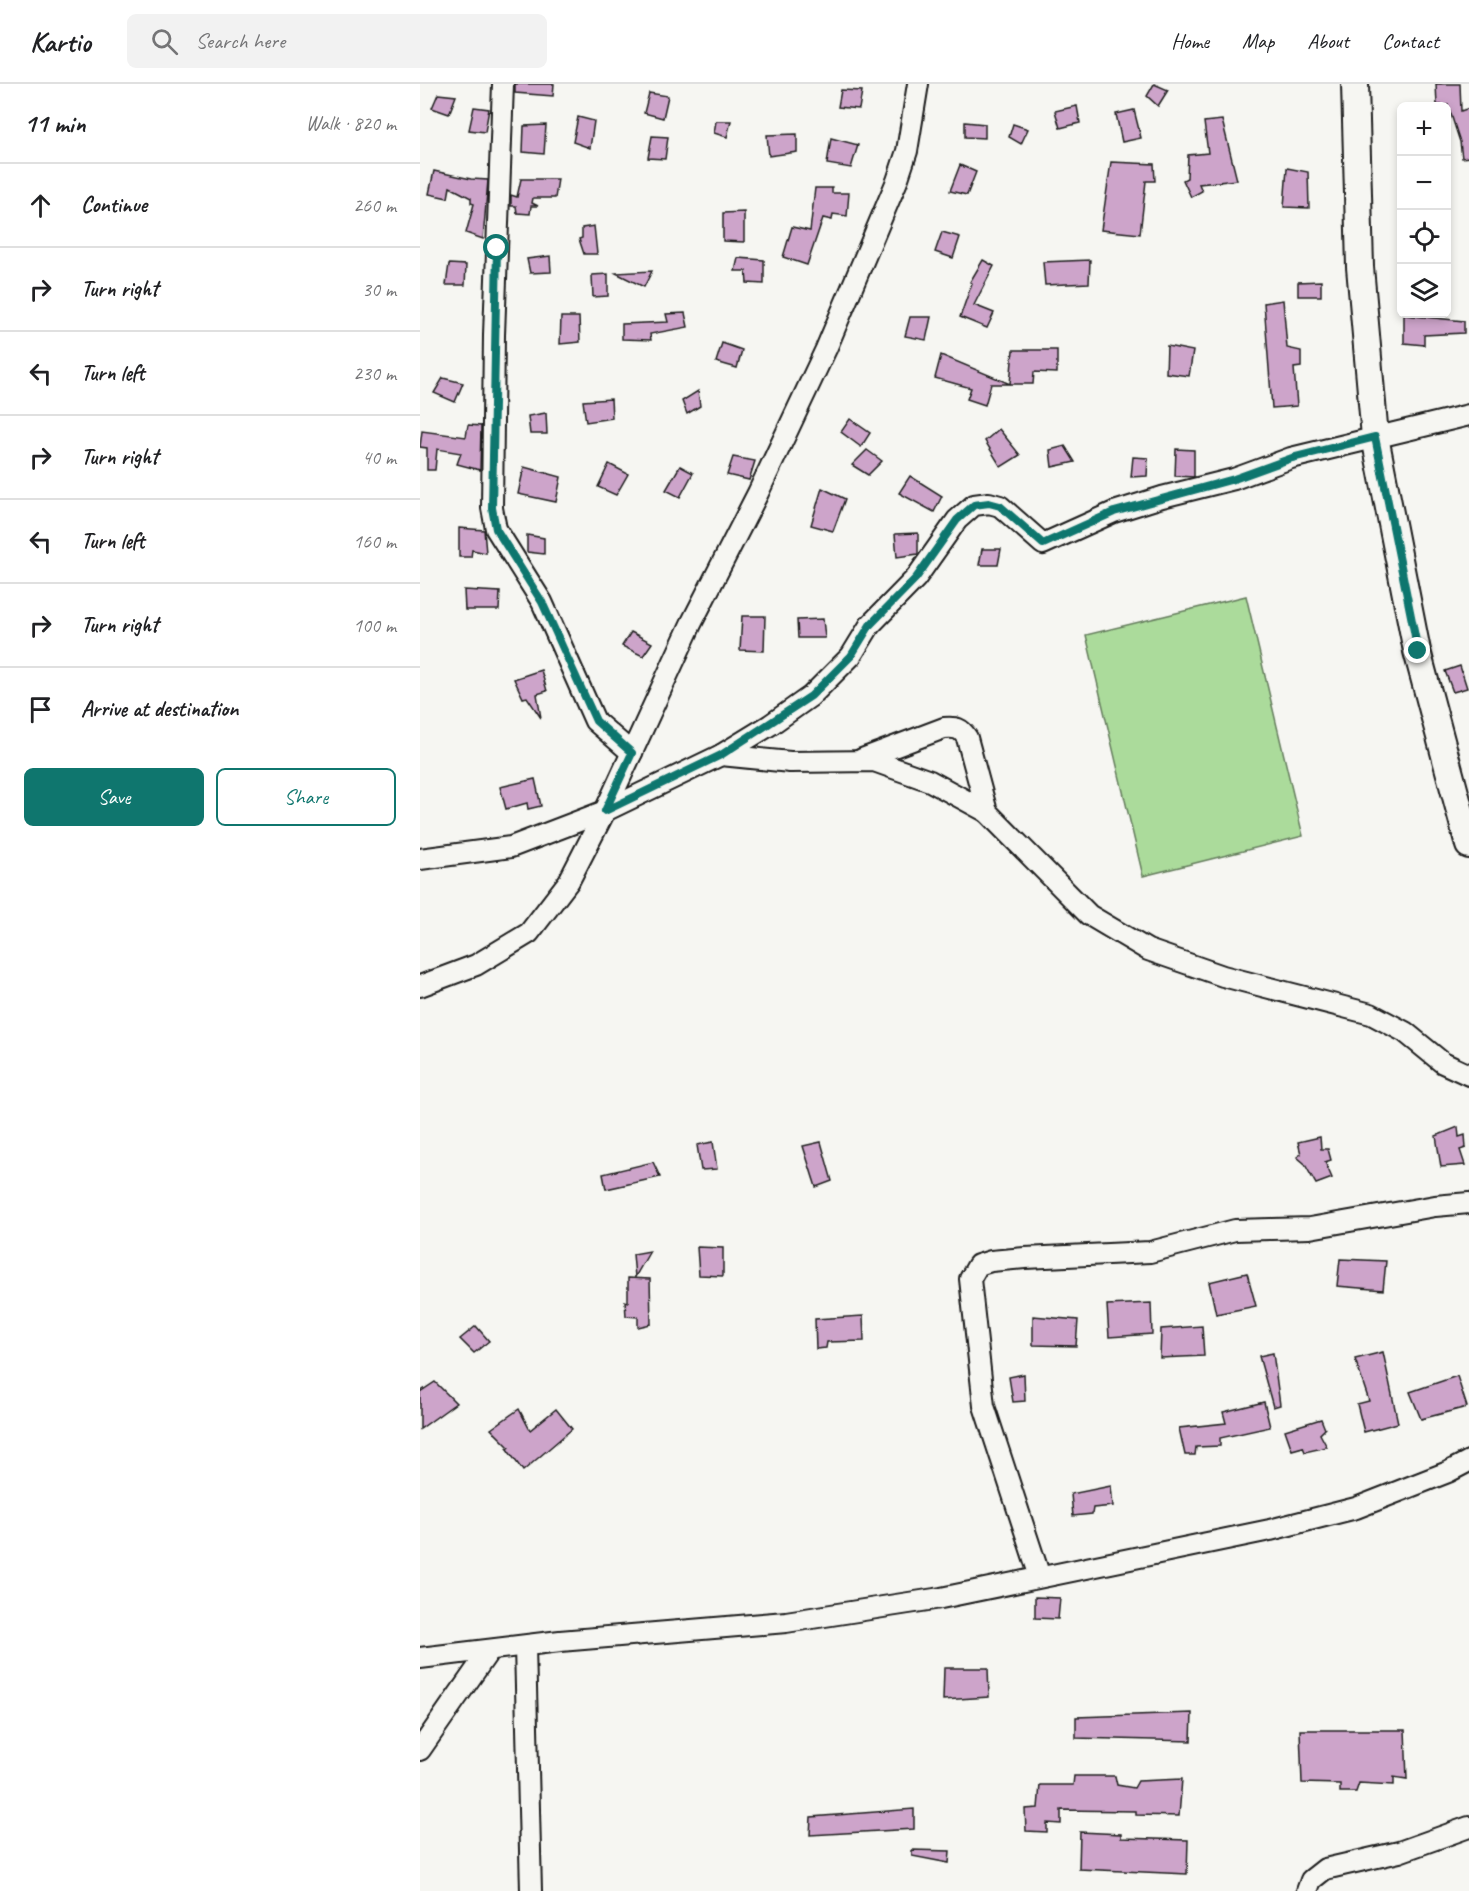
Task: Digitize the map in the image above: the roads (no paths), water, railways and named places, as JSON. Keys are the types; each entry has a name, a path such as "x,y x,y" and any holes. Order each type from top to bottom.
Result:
{"main road":[{"path":"1355,84 1360,267 1375,437 1418,651 1469,845"}],"street":[{"path":"503,84 494,334 492,508 496,529 542,602 596,721 632,753"},
{"path":"420,986 476,965 529,933 569,881 605,811 830,339 907,151 918,84"},
{"path":"420,859 511,847 605,811 721,755 770,725 811,696 851,656 870,625 916,578 964,511 974,505 989,503 1000,506 1043,544 1114,512 1234,479 1292,458 1469,415"},
{"path":"859,760 944,728 955,727 963,730 987,812"},
{"path":"721,755 790,762 874,761 930,781 987,812 1089,915 1148,950 1222,976 1371,1014 1405,1032 1443,1063 1469,1075"},
{"path":"1040,1577 984,1406 970,1279 978,1265 991,1261 1025,1258 1150,1252 1235,1230 1310,1228 1435,1206 1469,1203"},
{"path":"420,1658 786,1622 941,1598 1270,1530 1356,1508 1448,1472 1469,1461"},
{"path":"525,1646 531,1891"},
{"path":"420,1750 489,1651"},
{"path":"1307,1891 1311,1880 1325,1869 1399,1852 1469,1827"}]}
